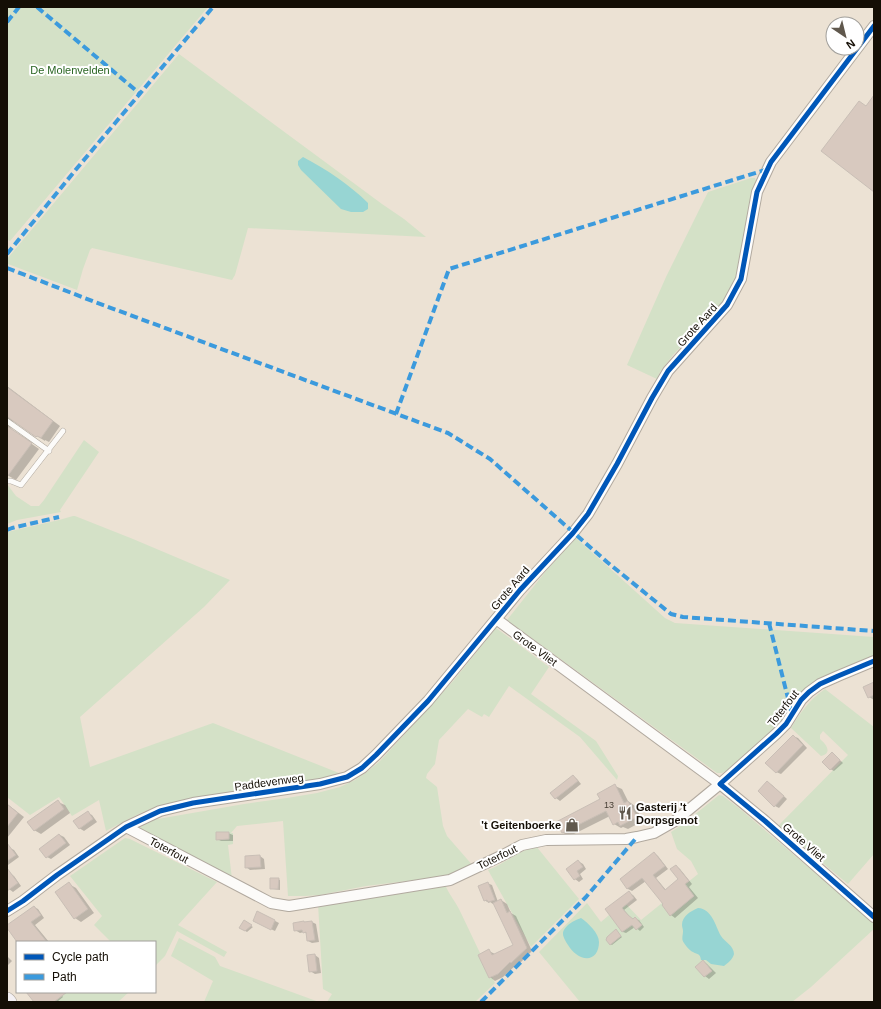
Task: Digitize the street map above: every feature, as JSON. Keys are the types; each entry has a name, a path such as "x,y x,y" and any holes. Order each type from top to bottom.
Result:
{"street":[{"name":"Grote Aard","path":"496,619 588,514 668,371 728,305 741,279 757,192 771,162 874,26"},
{"name":"Grote Vliet","path":"496,619 720,784 874,917"},
{"name":"Paddevenweg","path":"7,910 23,901 57,875 126,827 160,811 193,803 320,784 347,777 362,768 423,706 496,619"},
{"name":"Toterfout","path":"126,827 270,902 289,906 450,880 522,845 546,840 626,839 654,833 675,821 720,784 776,734 786,724 801,700 809,692 820,684 874,661"}],"lane":[{"path":"7,420 49,451"},
{"path":"7,481 21,485 64,431"}],"green space":[{"name":"De Molenvelden","path":"7,7 208,7 10,241 7,241"},
{"path":"179,54 404,219 426,237 248,228 235,275 232,280 92,248 83,269 77,290 8,264 7,259"},
{"path":"755,178 756,185 740,275 725,300 673,355 660,372 657,379 627,365 666,277 708,192"},
{"path":"84,440 99,452 60,510 61,512 17,520 7,524 7,484 16,496 31,506 39,506"},
{"path":"73,516 133,539 230,580 204,607 80,717 90,767 213,723 339,773 322,779 164,805 141,813 106,831 99,800 72,816 59,797 30,815 7,797 7,532"},
{"path":"576,538 665,618 675,623 874,637 874,658 826,678 732,768 722,773 717,773 507,620 546,571"},
{"path":"496,628 549,667 531,694 596,741 618,776 617,780 580,737 509,686 489,717 484,714 482,717 468,709 439,740 435,764 427,774 426,778 437,787 443,826 447,836 474,867 449,875 432,878 366,886 320,895 288,896 283,821 237,826 231,833 233,833 233,844 228,845 232,879 137,830 152,820 317,793 340,787 355,780 380,761 454,680"},
{"path":"825,689 874,727 874,854 848,884 778,826 848,755 823,731 820,735 820,739 828,751 825,755 821,756 791,728 806,707"},
{"path":"719,795 723,796 740,809 874,923 874,929 811,987 792,1002 580,1002 539,952 587,903 601,922 624,902 641,920 698,874 691,861 677,849 671,832"},
{"path":"125,838 130,839 217,882 178,925 227,952 224,957 177,931 165,956 156,965 156,941 110,941 94,925 102,916 70,876"},
{"path":"536,846 579,899 531,947 488,870"},
{"path":"445,885 459,909 495,983 475,1002 327,1002 332,994 323,989 318,904"},
{"path":"179,938 215,957 220,966 319,1002 204,1002 213,981 171,956"},
{"path":"55,993 128,993 118,1002 42,1002"}],"water":[{"path":"303,157 346,184 368,203 368,209 363,212 351,212 341,209 301,170 298,165 298,161"},
{"path":"698,908 707,911 710,914 721,936 734,951 730,961 724,966 711,964 706,960 701,960 699,955 691,951 683,942 682,922 685,916"},
{"path":"581,918 593,928 599,939 599,947 595,955 589,958 580,957 574,952 567,944 563,935 567,926"}],"building":[{"path":"874,95 874,192 821,151 859,101 866,106"},
{"path":"7,387 53,421 41,438 36,437 7,417"},
{"path":"7,426 32,443 7,477"},
{"path":"874,682 874,695 868,698 863,687"},
{"path":"793,735 803,745 776,773 765,763"},
{"path":"832,752 840,760 830,770 822,762"},
{"path":"573,775 578,781 555,799 550,793"},
{"path":"767,781 784,796 774,807 758,791"},
{"path":"615,784 624,803 628,801 637,817 620,826 618,822 613,825 606,811 562,833 556,822 600,799 597,794"},
{"path":"58,800 64,809 34,831 27,822"},
{"path":"7,804 18,813 7,827"},
{"path":"88,811 93,819 79,829 73,821"},
{"path":"216,832 229,832 229,839 216,840"},
{"path":"59,834 66,843 46,858 39,849"},
{"path":"7,843 16,855 7,861"},
{"path":"654,852 665,866 653,875 665,890 678,879 670,869 676,865 689,881 685,884 694,896 670,916 662,905 663,904 642,878 627,889 620,879"},
{"path":"260,855 261,867 245,868 245,856"},
{"path":"578,860 583,867 577,871 580,876 574,880 566,869"},
{"path":"7,868 18,883 7,891"},
{"path":"270,878 279,878 278,889 270,889"},
{"path":"69,882 88,909 74,919 55,892"},
{"path":"488,882 495,900 488,902 487,900 484,901 478,886"},
{"path":"629,891 634,898 622,908 633,919 635,917 642,925 636,930 632,925 622,932 605,909"},
{"path":"501,899 507,913 510,911 527,948 498,974 489,978 478,955 489,949 492,955 513,945 493,903"},
{"path":"34,906 41,915 31,922 46,941 16,941 7,928 7,925"},
{"path":"257,911 275,920 271,930 253,921"},
{"path":"244,920 252,925 245,931 239,928"},
{"path":"312,921 315,940 307,941 306,932 303,933 302,930 294,931 293,923"},
{"path":"616,929 621,936 610,945 606,940 607,937"},
{"path":"315,954 317,971 309,972 307,955"},
{"path":"703,960 712,971 704,977 695,967"},
{"path":"27,993 66,993 54,1002 34,1002"}],"marked path":[{"path":"7,22 19,7"},
{"path":"37,7 139,93"},
{"path":"7,254 213,7"},
{"path":"396,414 449,269 768,169"},
{"path":"7,268 448,433 490,459 607,562 671,614 683,617 874,631"},
{"path":"7,530 59,517"},
{"path":"769,623 792,714"},
{"path":"481,1002 586,897 637,837"}],"cycle path":[{"path":"7,911 126,827 160,811 193,803 320,784 347,777 362,768 376,755 428,701 520,590 573,533 588,514 668,371 727,305 741,279 757,192 771,162 874,26"},
{"path":"874,661 820,684 809,692 801,700 786,724 720,784 765,821 874,917"}],"place":[{"name":"Gasterij 't Dorpsgenot","path":"625,813"},
{"name":"'t Geitenboerke","path":"572,825"}]}
